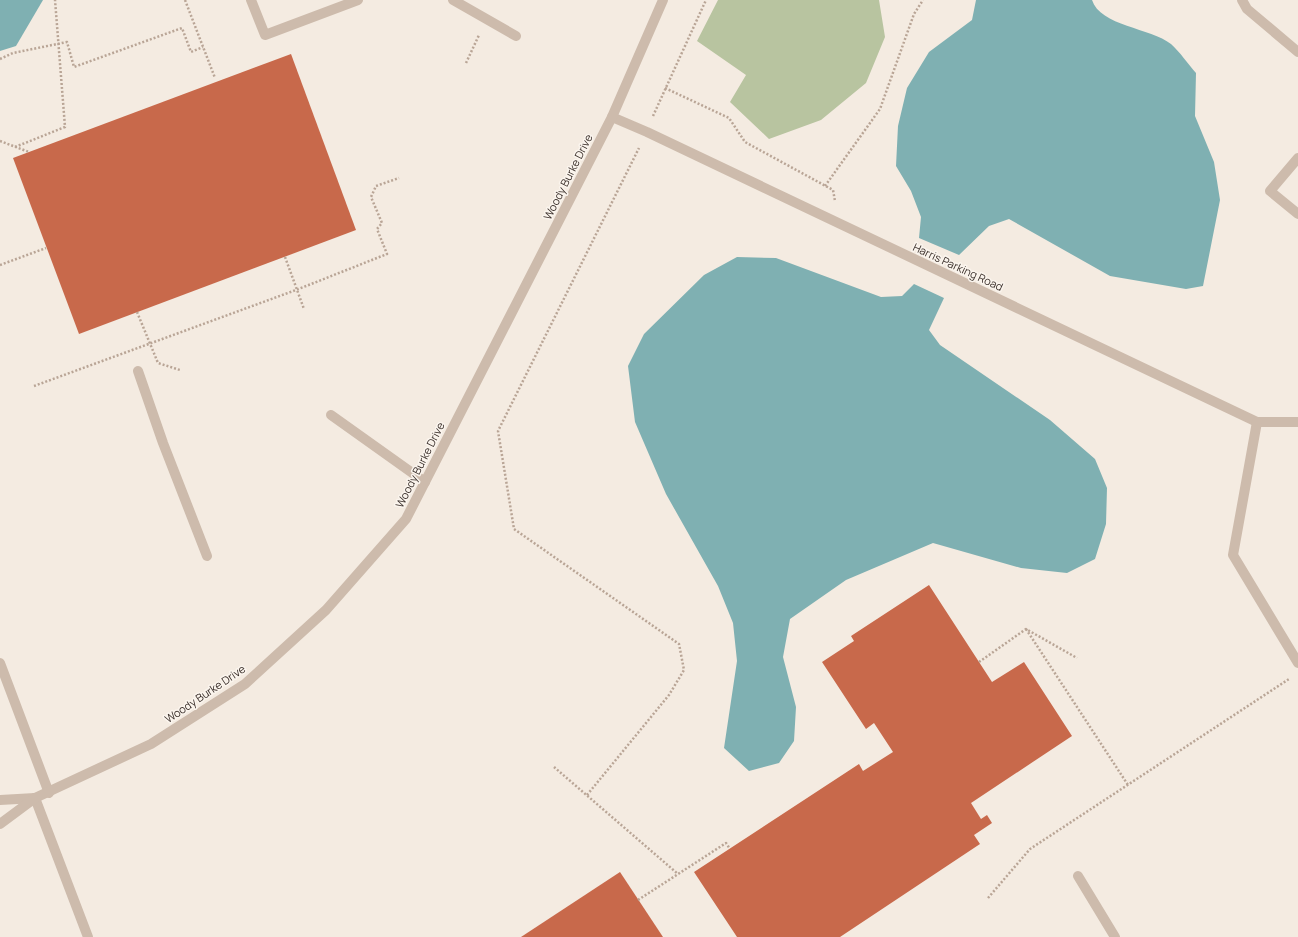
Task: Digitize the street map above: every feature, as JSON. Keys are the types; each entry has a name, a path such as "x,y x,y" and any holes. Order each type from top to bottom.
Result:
{"street":[{"path":"250,0 265,35 358,0"},
{"path":"454,0 516,36"},
{"path":"1242,0 1247,10 1298,52"},
{"name":"Woody Burke Drive","path":"0,824 36,798 151,744 245,684 326,610 406,519 612,117 660,1"},
{"name":"Harris Parking Road","path":"612,117 647,132 1258,422 1298,422"},
{"path":"1298,158 1270,191 1298,214"},
{"path":"138,371 163,443 207,556"},
{"path":"331,415 425,482"},
{"path":"1258,422 1233,555 1298,663"},
{"path":"0,663 49,793"},
{"path":"36,798 88,937"},
{"name":"Woody Burke Drive","path":"0,800 36,798"},
{"path":"1078,876 1115,937"}],"path":[{"path":"15,147 65,127 55,0"},
{"path":"185,0 215,78"},
{"path":"587,795 669,695 684,670 679,644 514,529 498,431 647,132 706,0"},
{"path":"825,186 880,109 914,14 923,0"},
{"path":"0,59 13,53 67,42 74,67 182,28 191,52 203,47"},
{"path":"666,88 729,118 745,142 833,190 838,223"},
{"path":"0,141 29,152"},
{"path":"34,386 150,344 387,254 377,229 382,223 371,197 376,186 399,178"},
{"path":"0,265 46,248"},
{"path":"285,257 304,309"},
{"path":"137,312 158,363 180,370"},
{"path":"1026,629 1077,658"},
{"path":"979,662 1026,629"},
{"path":"1026,629 1128,785"},
{"path":"988,898 1030,849 1292,678"},
{"path":"554,767 678,874"},
{"path":"638,900 726,843 730,849"}],"green space":[{"path":"718,0 879,0 885,37 866,83 821,120 769,139 730,102 746,75 697,41"}],"water":[{"path":"0,0 43,0 16,46 0,51"},
{"path":"976,0 1092,0 1097,9 1105,16 1162,39 1171,44 1181,54 1196,73 1195,116 1214,162 1220,200 1203,286 1186,289 1110,276 1009,219 989,226 959,255 919,238 921,217 911,191 896,166 898,126 907,88 929,52 972,20"},
{"path":"737,257 776,258 881,297 902,296 914,284 944,298 929,330 940,345 1050,420 1095,459 1107,488 1106,524 1095,559 1067,573 1021,568 933,543 846,580 790,619 783,657 796,707 794,741 779,763 749,771 724,748 737,661 733,623 718,586 666,494 635,422 628,366 644,334 704,275"}],"building":[{"path":"291,54 356,230 79,334 13,158"},
{"path":"929,585 992,682 1024,662 1072,736 971,803 981,819 987,815 992,823 974,835 980,844 840,937 737,937 694,872 859,764 863,771 893,752 874,723 866,729 822,662 854,641 851,636"},
{"path":"620,872 663,937 521,937"}]}
